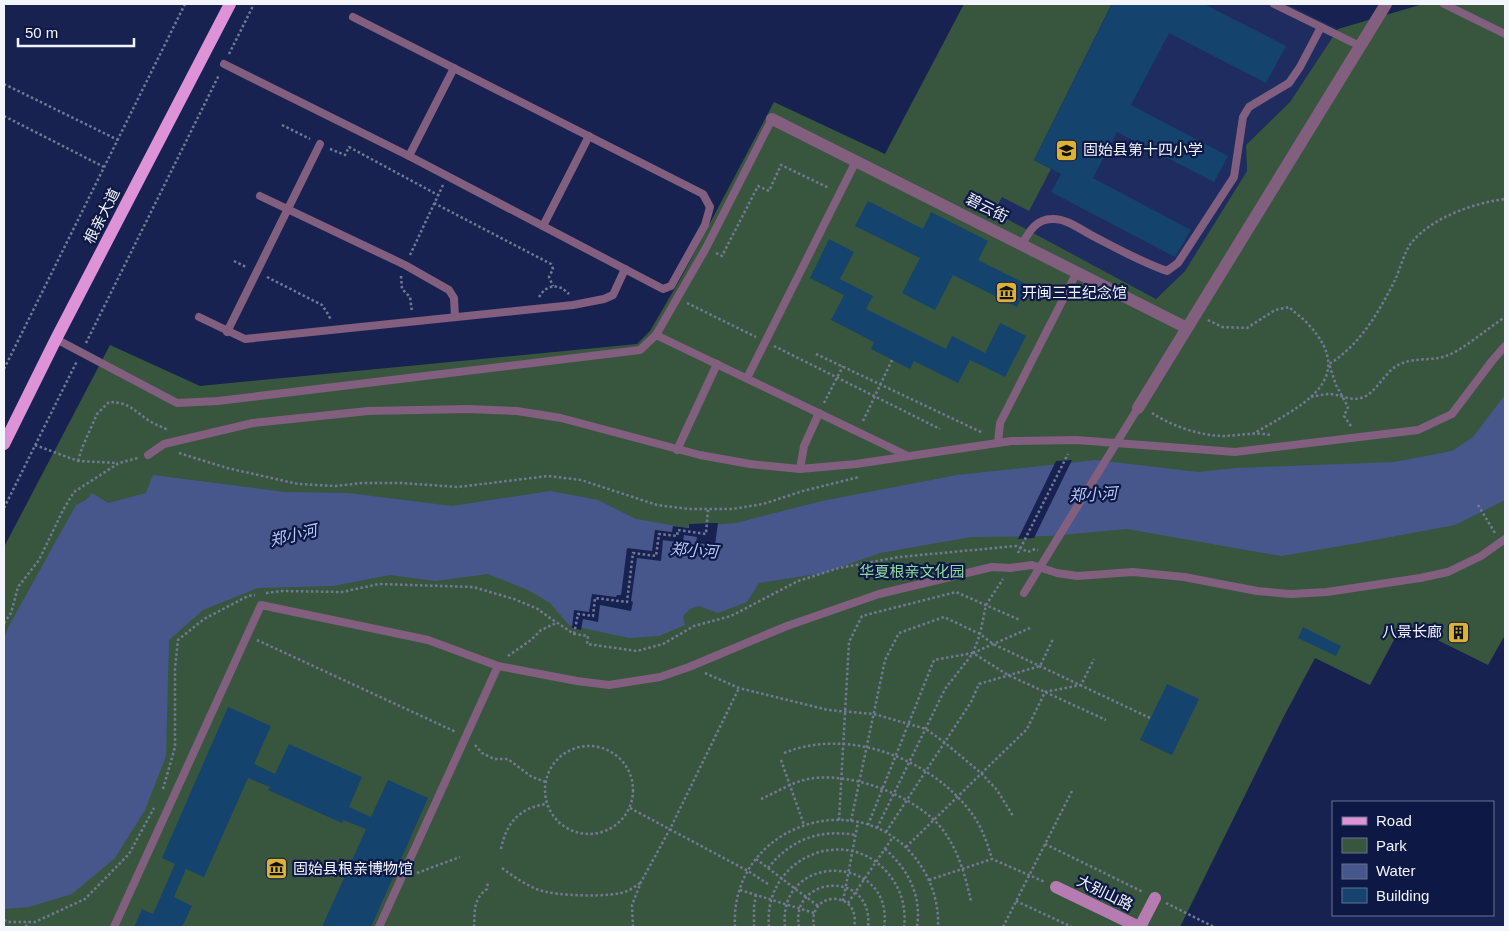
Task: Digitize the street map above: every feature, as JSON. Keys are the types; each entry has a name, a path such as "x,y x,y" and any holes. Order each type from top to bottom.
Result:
{"main road":[{"name":"根亲大道","path":"4,444 56,339 230,4"},
{"name":"大别山路","path":"1056,887 1140,927"},
{"path":"1140,927 1155,898"}],"street":[{"path":"1139,406 1386,4"},
{"name":"碧云街","path":"772,119 1187,328"}],"lane":[{"path":"1274,4 1360,46"},
{"path":"1444,4 1505,34"},
{"path":"224,64 409,156 663,289 671,286 705,225 710,207 702,194 354,17"},
{"path":"1022,244 1029,231 1036,224 1053,218 1068,223 1150,265 1167,271 1178,263 1234,177 1243,116 1249,107 1289,83 1300,67 1321,27"},
{"path":"409,156 454,68"},
{"path":"56,339 177,403 228,400 640,350 656,335 706,248 772,119"},
{"path":"543,226 588,136"},
{"path":"227,332 320,144"},
{"path":"746,378 856,161"},
{"path":"260,196 405,265 450,290 454,298 455,317"},
{"path":"199,317 227,332 246,339 573,305 604,299 613,295 625,269"},
{"path":"998,442 1000,423 1077,272"},
{"path":"656,335 908,456"},
{"path":"148,456 164,444 253,423 368,411 468,409 517,411 561,418 677,450 750,464 800,469 856,464 1011,440 1076,440 1235,452 1418,430 1452,414 1505,346"},
{"path":"677,450 717,364"},
{"path":"1024,593 1139,406"},
{"path":"800,469 804,446 819,413"},
{"path":"114,927 261,605 428,640 498,666 609,685 660,677 689,667 787,626 879,594 992,567 1010,568 1032,565 1057,573 1077,576 1132,572 1184,577 1257,591 1291,594 1328,592 1448,572 1481,556 1503,541"},
{"path":"379,927 498,666"}],"path":[{"path":"4,369 185,4"},
{"path":"4,508 254,4"},
{"path":"4,84 118,140"},
{"path":"4,116 104,167"},
{"path":"282,126 345,155 349,147 438,196"},
{"path":"706,248 722,256 758,186 769,191 781,165 840,193"},
{"path":"407,322 412,312 410,297 402,289 401,274 447,176"},
{"path":"1329,364 1344,354 1377,316 1412,242 1437,221 1470,207 1505,199"},
{"path":"434,203 552,264 553,269 549,277 553,286"},
{"path":"234,261 322,305 328,314 334,330"},
{"path":"677,297 940,429"},
{"path":"1196,313 1222,328 1247,328 1275,310 1289,307 1309,324 1326,347 1336,386 1348,407 1344,416 1360,437"},
{"path":"1309,398 1329,394 1353,400 1365,396 1377,386 1386,374 1398,365 1416,359 1443,357 1461,348 1505,318"},
{"path":"816,354 984,433 999,431"},
{"path":"858,432 892,360"},
{"path":"1253,434 1309,398 1321,386 1328,374 1329,364"},
{"path":"819,413 843,366"},
{"path":"78,461 97,414 109,402 120,402 129,406 152,422 167,429"},
{"path":"1139,406 1166,422 1202,433 1222,436 1262,433 1272,436 1280,446"},
{"path":"35,445 78,461 119,463 148,456"},
{"path":"172,454 180,453 227,468 298,484 336,486 362,483 400,483 458,487 548,476 581,480 657,505 708,510 732,509 763,504 844,479 863,476"},
{"path":"877,828 946,689 973,653 980,634 986,605 1010,568 1068,454"},
{"path":"4,623 11,612 18,587 39,560 63,510 74,492 119,463"},
{"path":"1478,505 1503,541"},
{"path":"575,633 578,614 593,616 595,598 627,602 633,552 656,556 659,534 677,536 678,530 706,534 708,510"},
{"path":"161,795 175,747 175,667 178,640 204,619 248,596 282,591 342,592 379,584 473,588 514,599 538,609 575,633 588,636 587,644 638,651 663,644 694,626 731,616 798,581 839,568 899,557 1016,546 1028,552 1035,549 1042,552"},
{"path":"839,820 849,642 862,616 956,592 1020,620"},
{"path":"852,821 885,660 899,634 944,617 980,634 993,644 1150,718"},
{"path":"498,666 509,654 531,640 541,630 557,623"},
{"path":"868,825 934,660 973,653 1030,628"},
{"path":"248,635 465,736 482,753 494,759 508,759 532,777 546,782"},
{"path":"886,832 971,702 979,684 1040,666 1053,639"},
{"path":"973,653 1008,675 1106,720"},
{"path":"1081,685 1094,659"},
{"path":"689,667 739,688 828,710 874,714 926,729 981,773 996,790 1014,816"},
{"path":"1045,692 1081,685"},
{"path":"633,927 632,905 641,882 670,829 739,688"},
{"path":"906,847 1027,729 1045,692"},
{"path":"784,753 799,747 843,745 867,748 910,762 946,786 970,811 987,842 992,859"},
{"path":"591,746 608,750 621,760 630,775 633,792 630,808 623,819 613,828 600,833 574,832 562,826 553,816 547,804 546,782 550,771 560,757 574,749 591,746"},
{"path":"781,760 804,825"},
{"path":"762,799 804,780 841,779 860,782 895,794 906,800 942,830 964,869 971,901"},
{"path":"1003,927 1072,791"},
{"path":"4,920 8,922 34,922 85,899 129,854 157,803"},
{"path":"501,849 504,834 512,820 526,810 547,804"},
{"path":"630,808 748,871 768,884"},
{"path":"735,927 736,904 740,890 748,871 756,859 778,838 804,825 817,821 839,820 858,822 877,828 894,837 906,847 918,861 929,880 936,899 938,927"},
{"path":"843,901 858,822"},
{"path":"768,868 785,850 806,838 831,833 856,835"},
{"path":"848,903 894,837"},
{"path":"1045,844 1214,927"},
{"path":"885,849 902,867 914,888 918,912 917,927"},
{"path":"768,927 770,899 781,878 797,862 813,854 830,850 853,852 865,856 885,870 898,889 904,911 904,927"},
{"path":"400,879 460,858"},
{"path":"756,859 818,906"},
{"path":"929,880 992,859 1056,887"},
{"path":"502,868 516,878 540,890 568,895 598,895 626,892 641,882"},
{"path":"785,927 784,918 787,904 795,888 808,877 832,869 849,871 871,884 880,898 885,914 884,927"},
{"path":"474,927 475,905 479,894 486,889 488,881"},
{"path":"799,927 800,908 806,897 814,890 824,886 835,885 846,887 863,899 869,918 868,927"},
{"path":"740,890 814,913"},
{"path":"754,927 756,894"},
{"path":"814,927 814,913 818,906 830,899 848,903 855,914 854,927 859,927"},
{"path":"1016,901 1072,927"},
{"path":"26,927 28,922"}],"shaded area":[{"name":"固始县第十四小学","path":"964,4 1286,4 1338,29 1290,102 1246,145 1247,171 1185,271 1156,299 885,154"}],"green space":[{"name":"华夏根亲文化园","path":"964,4 1111,5 1034,160 1051,169 1029,211 1002,197 994,212 1156,299 1185,271 1247,171 1246,145 1290,102 1338,29 1423,4 1505,4 1505,635 1488,665 1403,623 1370,685 1315,658 1283,718 1180,927 4,927 4,547 110,345 200,386 637,344 650,331 682,276 774,102 885,154"}],"water":[{"name":"郑小河","path":"1505,395 1505,500 1455,525 1281,556 1127,529 1049,536 971,537 880,553 824,573 759,583 747,602 718,613 699,606 690,609 683,616 685,625 659,636 629,638 569,625 550,603 528,590 488,574 435,581 390,575 333,586 258,588 203,610 169,640 166,756 145,810 115,858 72,894 29,907 4,909 4,638 76,505 86,500 92,493 108,503 146,493 153,475 284,492 348,493 452,506 550,491 598,500 636,519 682,527 736,523 822,501 957,475 1096,460 1198,472 1236,468 1395,462 1452,451 1473,437"}],"pier":[{"path":"1072,460 1034,538 1018,539 1056,461"},
{"path":"718,523 715,545 696,543 697,537 684,535 683,543 663,540 661,561 637,558 631,611 600,605 598,622 583,619 581,630 572,628 574,610 589,612 592,594 616,597 621,595 627,548 652,551 655,530 672,532 673,526 689,528 689,524"}],"building":[{"path":"1112,4 1204,4 1286,46 1266,83 1169,33 1131,105 1228,156 1214,182 1117,132 1093,178 1191,230 1175,257 1051,192 1061,174 1034,160"},
{"path":"868,201 923,229 931,212 988,241 978,260 1028,285 1017,307 953,275 935,310 902,293 920,258 855,226"},
{"path":"829,239 854,252 840,279 873,296 866,309 946,349 952,336 985,353 1000,323 1026,336 1005,377 970,360 958,383 914,361 910,369 871,349 874,342 831,320 844,295 810,278"},
{"path":"1303,627 1341,646 1336,656 1298,638"},
{"path":"1167,684 1199,699 1172,755 1140,740"},
{"path":"228,707 271,726 254,764 275,774 289,744 362,777 349,807 371,817 388,780 428,798 371,927 322,927 366,829 343,820 342,823 268,790 270,787 248,778 204,877 186,869 174,897 192,906 182,927 134,927 142,909 153,914 175,864 162,858"}],"place":[{"name":"固始县第十四小学","path":"1067,150"},
{"name":"开闽三王纪念馆","path":"1006,293"},
{"name":"八景长廊","path":"1458,632"},
{"name":"固始县根亲博物馆","path":"277,869"}]}
